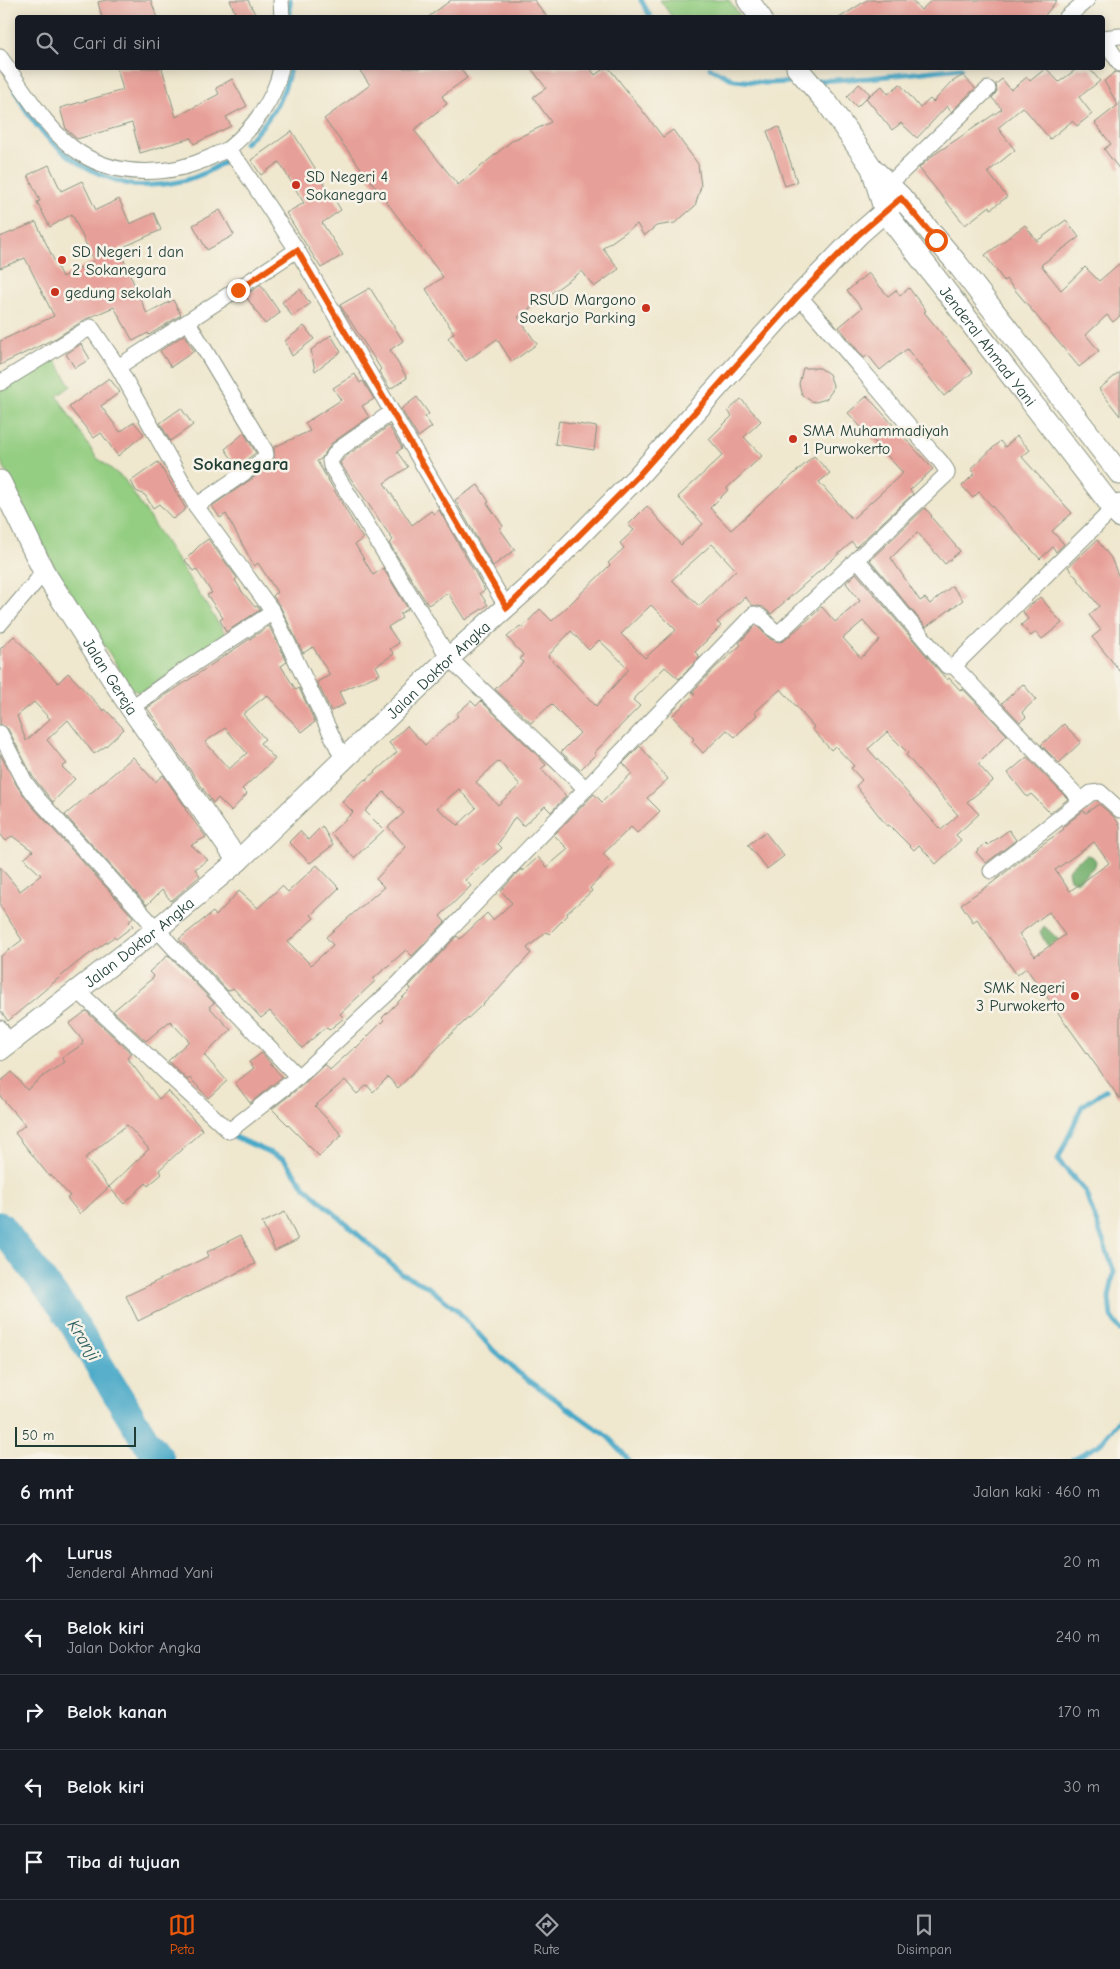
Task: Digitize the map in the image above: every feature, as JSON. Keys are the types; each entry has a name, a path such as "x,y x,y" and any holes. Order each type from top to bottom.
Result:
{"street":[{"path":"281,0 282,15"},
{"path":"748,0 759,15"},
{"path":"1070,15 1087,0"},
{"path":"1120,36 1105,42 1120,64"},
{"path":"0,57 43,117 68,144 81,154 105,165 138,172 151,172 232,156 269,100 280,70"},
{"name":"Jenderal Ahmad Yani","path":"799,70 828,104 872,168 889,197 1118,509"},
{"path":"889,197 988,89"},
{"path":"232,156 297,250 507,608"},
{"name":"Jenderal Ahmad Yani","path":"889,197 955,261 1120,474"},
{"name":"Jalan Doktor Angka","path":"3,1040 78,991 157,929 238,861 449,658 507,608 638,476 798,296 858,235 889,197"},
{"path":"118,367 297,250"},
{"path":"78,991 229,1131 298,1077 399,983 754,614 760,616 774,631 779,633 947,474 947,471 846,349 798,296"},
{"path":"188,322 265,450 266,455 263,460 196,506"},
{"path":"0,383 91,327 118,367 196,506 274,612 343,759"},
{"path":"392,412 338,450 330,460 336,474 449,658 586,789"},
{"name":"Jalan Gereja","path":"0,481 44,572 131,708 238,861"},
{"path":"857,559 947,666 954,666 1118,509"},
{"path":"0,624 44,572"},
{"path":"131,708 177,675 274,612"},
{"path":"954,666 1081,800"},
{"path":"0,733 25,782 38,799 157,929 298,1077"},
{"path":"991,871 1091,793 1100,792 1120,810"}],"green space":[{"path":"660,0 729,0 740,15 671,15"},
{"path":"53,356 71,386 57,396 96,457 124,479 228,638 141,693 132,689 54,566 0,459 0,390"},
{"path":"1087,855 1093,857 1096,861 1095,866 1077,882 1070,879 1068,871 1075,863"},
{"path":"1044,926 1057,938 1083,971 1085,993 1045,942 1040,932"}],"building":[{"path":"106,0 151,0 156,15 101,15 98,2"},
{"path":"230,0 248,0 256,15 236,15"},
{"path":"451,0 534,0 546,15 431,15"},
{"path":"867,0 912,0 921,10 932,0 1057,0 1045,15 844,15"},
{"path":"118,70 163,70 176,117 219,94 216,88 232,79 247,106 226,117 231,126 194,144 191,138 140,153 132,123 77,139 66,129 60,108 123,90"},
{"path":"359,70 461,70 467,78 442,96 447,104 414,130 458,185 513,140 551,122 533,97 546,88 532,70 591,70 595,75 602,70 611,70 663,137 673,130 698,164 701,186 695,206 675,223 656,226 644,236 637,224 603,248 619,269 594,287 582,271 518,317 537,344 512,362 497,339 466,361 448,338 454,333 426,289 443,277 324,119 370,85"},
{"path":"1044,70 1048,70 1059,82 1075,70 1091,70 1100,81 1079,97 1092,114 1077,126 1072,121 1050,139 1023,107 998,128 1015,150 988,172 1007,197 991,209 990,206 965,225 919,168 932,156 1002,109 992,98 997,91 996,84 1002,79 1011,90 1027,77 1030,81"},
{"path":"1115,72 1120,73 1120,170 1104,149 1111,144 1095,123 1118,105 1104,81"},
{"path":"963,75 975,88 951,112 947,106 917,138 901,123 892,130 866,98 882,86 888,94 900,84 920,108 930,99 933,102 952,82"},
{"path":"859,84 870,94 857,107 847,97"},
{"path":"779,127 797,182 785,186 767,131"},
{"name":"SD Negeri 4 Sokanegara","path":"292,131 341,210 322,223 343,255 321,268 286,213 304,203 279,162 261,175 251,160"},
{"name":"SD Negeri 1 dan 2 Sokanegara","path":"49,165 61,191 82,181 96,210 119,199 130,224 154,213 161,230 119,249 147,314 173,300 181,315 149,335 148,333 133,341 114,307 86,319 56,338 0,365 0,341 54,316 25,258 0,268 0,237 36,222 62,277 94,261 72,214 50,227 37,202 40,201 28,175"},
{"path":"220,210 234,235 207,250 193,225"},
{"path":"1066,220 1079,237 1041,265 1061,290 1085,267 1099,281 1120,263 1120,316 1113,322 1107,315 1086,335 1099,351 1079,367 1006,279 1004,281 985,255 1025,225 1037,241"},
{"path":"868,273 888,296 896,290 900,296 909,288 926,311 924,312 973,372 944,396 907,349 880,370 868,355 864,358 839,327 862,308 847,291"},
{"path":"261,285 280,313 265,324 245,295"},
{"path":"370,288 403,341 390,350 407,378 390,389 379,371 381,369 340,305"},
{"path":"300,289 310,304 292,316 282,302"},
{"path":"304,326 314,339 292,356 285,341"},
{"path":"184,335 194,351 171,367 160,351"},
{"path":"331,335 341,352 315,371 311,350"},
{"path":"81,344 90,359 75,368 66,354"},
{"path":"803,368 820,368 829,374 833,385 832,391 826,399 816,402 802,395 799,384"},
{"path":"1120,372 1120,416 1099,389"},
{"path":"355,374 360,383 363,381 374,399 362,406 369,417 332,443 321,459 317,461 363,539 355,544 373,575 383,568 408,609 400,614 402,618 388,627 399,643 390,649 394,654 376,666 380,674 339,692 345,704 331,711 317,682 330,675 313,647 303,653 273,596 277,592 258,563 254,566 226,514 220,518 212,506 269,467 274,459 274,447 310,431 305,423 341,400 333,388"},
{"path":"109,378 120,392 101,406 120,432 134,422 144,434 118,456 101,433 94,438 69,407"},
{"path":"867,396 933,469 910,490 913,494 856,547 852,542 771,614 763,607 752,605 745,597 717,622 721,626 695,652 700,657 679,679 665,667 633,700 640,706 580,770 561,752 580,733 551,704 531,723 495,689 524,662 520,659 523,655 507,637 520,626 522,628 540,609 552,621 610,565 608,563 624,548 620,543 634,530 628,525 647,506 681,545 703,524 678,497 723,455 709,439 732,416 728,411 741,399 761,421 744,437 762,456 727,488 728,490 710,508 731,530 814,456 830,473 819,482 852,519 903,473 848,413","holes":["712,544 736,570 699,606 672,580","651,605 676,630 645,658 621,634","571,631 589,650 599,640 629,669 596,706 548,656"]},
{"path":"417,397 429,414 425,417 432,427 418,437 401,409"},
{"path":"181,408 193,425 170,441 160,423"},
{"path":"559,421 597,427 594,450 555,444"},
{"path":"389,426 402,448 397,452 408,467 384,483 412,525 431,511 434,514 439,510 485,590 480,593 488,605 465,620 448,593 428,605 389,543 393,540 340,463 345,457"},
{"path":"244,433 256,453 237,466 225,449"},
{"path":"1017,436 1030,450 1022,457 1072,513 1052,531 1064,544 1056,552 1053,547 1040,559 979,492 973,498 962,486 975,473 971,469 1000,441 1005,447"},
{"path":"158,462 186,509 173,519 159,504 153,508 145,495 136,491 131,481"},
{"path":"478,485 489,502 487,503 503,526 500,529 515,550 493,566 455,500"},
{"path":"925,508 960,551 945,564 917,532 891,558 920,601 925,598 930,604 952,586 963,600 926,627 870,560"},
{"path":"208,539 237,578 235,580 243,593 260,610 226,632 220,620 223,618 207,595 212,593 196,569 193,571 185,560"},
{"path":"1097,540 1111,558 1120,580 1120,671 1092,637 1101,630 1089,615 1099,606 1068,567"},
{"path":"856,573 947,680 949,678 961,691 963,689 1007,735 978,764 993,781 967,802 979,814 956,835 961,840 936,864 919,845 914,850 889,825 887,826 856,786 862,780 851,768 854,766 835,746 831,750 781,689 755,712 757,715 735,737 727,730 703,753 692,741 694,739 672,716 695,694 692,692 716,667 741,645 739,643 756,625 770,639 780,642 785,640 822,607 835,622 860,601 846,583","holes":["863,621 880,640 861,658 843,638","887,732 908,753 906,755 958,815 941,830 868,749"]},
{"path":"1040,597 1062,623 1042,639 1036,632 1031,636 1021,625 1028,619 1023,612"},
{"path":"269,626 287,662 281,666 296,690 299,688 315,722 302,732 267,695 243,714 265,739 260,743 275,759 242,789 247,794 231,811 218,798 213,803 147,708","holes":["225,728 247,753 229,769 205,742"]},
{"path":"14,636 58,683 68,673 124,729 106,746 94,754 68,720 47,740 67,764 62,767 75,779 53,802 33,777 8,729 0,724 0,649","holes":["34,702 50,719 26,741 17,716"]},
{"path":"1023,684 1036,699 1022,712 1026,717 1020,722 1002,703"},
{"path":"471,701 476,706 481,701 546,765 541,769 566,796 551,812 545,806 523,826 515,817 498,844 502,848 465,880 471,886 440,916 445,922 412,956 406,950 373,979 375,981 340,1014 344,1018 329,1030 326,1027 302,1048 270,1011 261,1018 233,988 228,991 179,939 213,912 216,916 239,891 258,908 282,886 288,892 317,865 339,888 311,915 314,918 288,942 311,965 333,945 326,937 384,887 376,879 406,847 388,827 404,813 384,792 365,811 384,830 354,858 331,833 353,812 342,801 397,752 389,743 407,726 425,745 458,716 456,714","holes":["499,761 520,785 498,805 476,782","459,789 476,808 458,825 437,808"]},
{"path":"1064,724 1081,742 1059,763 1041,745"},
{"path":"640,746 668,779 647,798 660,811 637,833 631,827 603,854 613,864 590,888 592,891 567,913 568,915 549,934 546,932 527,948 531,953 498,990 398,1088 388,1077 373,1092 367,1085 357,1094 345,1080 315,1106 342,1135 319,1156 272,1109 304,1084 325,1064 330,1070 356,1048 411,989 409,986 457,936 460,939 487,913 493,920 512,903 501,891 521,869 523,871 538,857 547,867 568,849 554,835 594,794 602,802 632,773 623,763"},
{"path":"0,754 17,786 31,805 133,917 129,922 133,926 116,939 114,937 78,962 8,1021 0,1010 0,957 22,940 0,906 0,867 20,891 41,875 24,859 33,851 12,836 6,841 0,834"},
{"path":"133,757 155,782 163,775 206,837 191,845 208,860 195,869 200,876 171,901 162,890 147,905 65,815"},
{"path":"1027,757 1068,799 1050,813 1031,794 1027,797 1008,773"},
{"name":"SMK Negeri 3 Purwokerto","path":"1099,804 1120,825 1120,1099 1026,968 1017,975 977,919 973,922 961,904 1064,829 1063,827 1083,811 1086,813","holes":["1094,842 1109,863 1070,891 1055,870","1049,912 1065,935 1035,956 1019,934"]},
{"path":"322,826 333,845 310,863 289,842 300,831 308,840"},
{"path":"1009,830 1016,840 986,863 976,852 986,843 988,845"},
{"path":"765,832 784,856 767,869 748,845"},
{"path":"168,955 214,1003 209,1007 231,1030 204,1055 227,1081 208,1098 190,1078 188,1080 168,1061 189,1041 170,1021 146,1041 113,1011 154,977 149,972"},
{"path":"86,1011 132,1054 127,1058 159,1099 168,1091 203,1130 159,1170 162,1174 148,1186 146,1183 124,1204 109,1187 80,1214 67,1198 70,1196 51,1175 49,1176 15,1133 25,1125 0,1096 0,1082 12,1072 27,1090 42,1077 65,1062 62,1058 83,1044 83,1041 69,1024","holes":["127,1125 149,1149 109,1187 85,1158"]},
{"path":"262,1053 282,1077 250,1103 235,1083 254,1068 249,1062"},
{"path":"285,1212 298,1240 275,1251 262,1223"},
{"path":"241,1235 255,1264 138,1321 126,1296 209,1256 207,1252"}],"waterway":[{"path":"290,0 290,15"},
{"path":"641,0 649,15"},
{"path":"245,143 261,127 274,109 280,99 290,70"},
{"path":"714,70 734,80 765,83 801,82"},
{"path":"815,81 869,78 943,70"},
{"path":"15,89 35,123 62,151 96,172 114,180 133,185 184,181 203,174 230,157"},
{"path":"1106,1090 1082,1106 1058,1160 1085,1191 1114,1271 1109,1298 1111,1317 1120,1330"},
{"path":"229,1134 284,1159 304,1186 402,1274 427,1286 457,1310 494,1351 519,1373 608,1437 628,1459"},
{"name":"Kranji","path":"0,1226 65,1310 146,1441 160,1459"},
{"path":"1073,1459 1099,1445 1120,1419"}],"place":[{"name":"SD Negeri 4 Sokanegara","path":"296,185"},
{"name":"SD Negeri 1 dan 2 Sokanegara","path":"62,260"},
{"name":"gedung sekolah","path":"55,292"},
{"name":"RSUD Margono Soekarjo Parking","path":"646,308"},
{"name":"SMA Muhammadiyah 1 Purwokerto","path":"793,439"},
{"name":"SMK Negeri 3 Purwokerto","path":"1075,996"}],"district":[{"name":"Sokanegara","path":"241,463"}],"route":[{"path":"238,290 297,250 507,608 638,476 798,296 858,235 901,198 936,240"}]}
